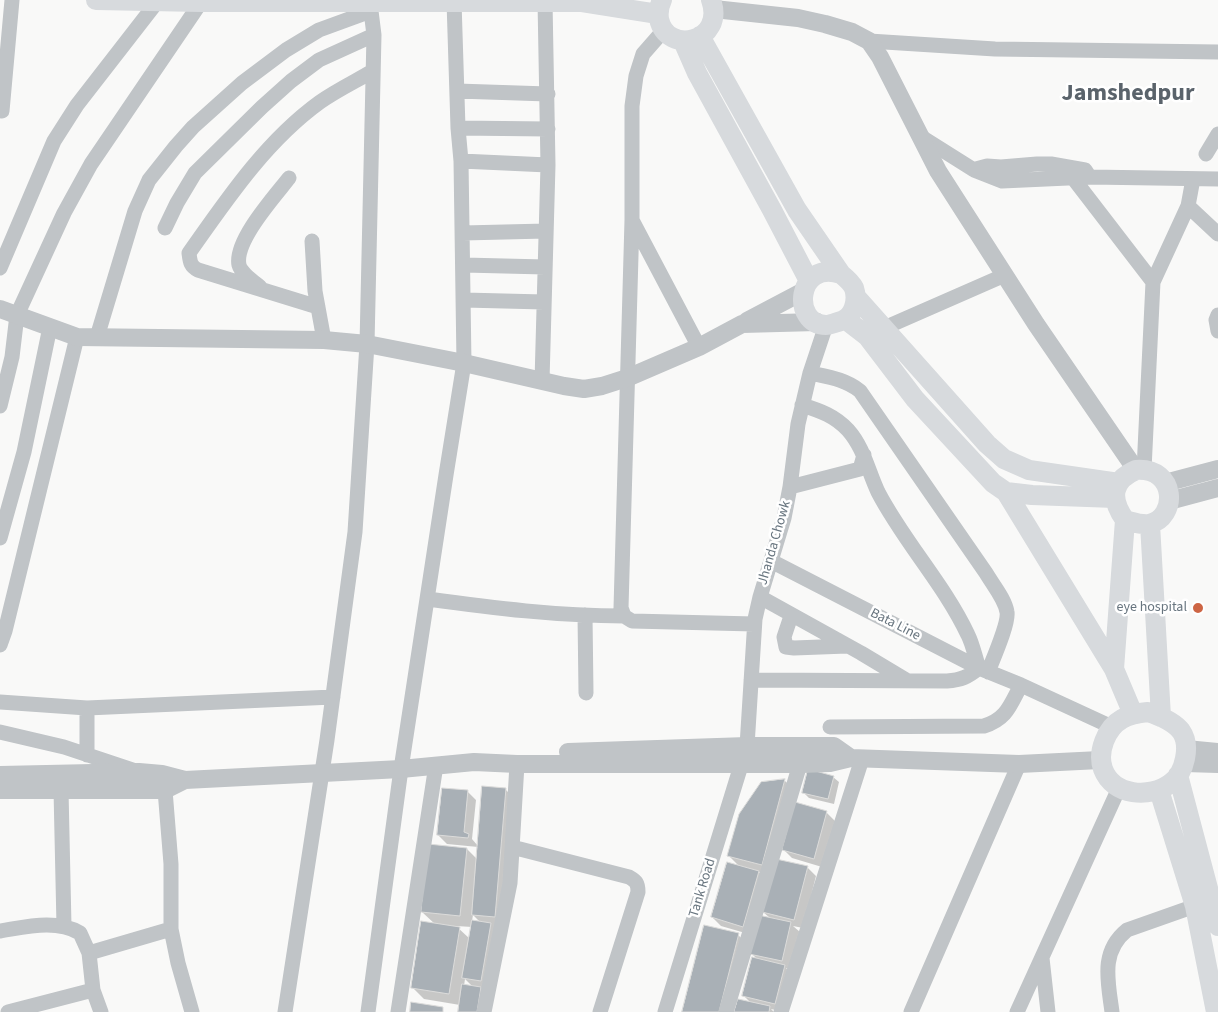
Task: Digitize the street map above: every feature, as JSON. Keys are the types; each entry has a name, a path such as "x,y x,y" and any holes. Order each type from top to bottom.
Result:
{"main road":[{"path":"96,0 371,6 454,1 582,2 661,15 671,37 692,39 706,33 712,25 714,16 712,4"},
{"path":"692,39 797,210 841,274 854,288 856,297 850,315 829,322"},
{"path":"692,39 697,72 772,210 806,286 804,309 810,317 867,336 915,399 993,483 1006,492 1114,669 1133,714"},
{"path":"806,286 816,275 825,272 841,274"},
{"path":"856,297 987,444 1004,459 1029,470 1117,490"},
{"path":"1140,470 1153,472 1167,492 1166,509 1162,516 1150,524 1138,524 1125,520 1116,507 1117,490 1125,475 1140,470"},
{"path":"1006,492 1032,495 1117,490"},
{"path":"1114,669 1125,520"},
{"path":"1150,524 1161,716"},
{"path":"1183,762 1172,783 1160,790 1138,794 1119,788 1105,774 1100,760 1104,740 1112,727 1121,719 1133,714 1148,712 1161,716 1181,731 1183,762 1218,926"},
{"path":"1160,790 1195,906 1216,1012"}],"street":[{"path":"2,111 12,0"},
{"path":"368,1012 401,769 464,363 464,266 454,1"},
{"path":"542,381 548,165 548,94 544,1"},
{"path":"0,268 54,141 76,105 157,2"},
{"path":"0,406 12,357 17,315 64,212 91,164 201,2"},
{"path":"712,4 825,24 852,32 869,41 995,49 1218,52"},
{"path":"97,337 135,211 149,180 176,146 193,126 242,83 286,50 319,30 371,6 374,35 367,344 355,532 333,697 285,1012"},
{"path":"624,616 621,608 632,220 632,106 636,76 643,54 661,15"},
{"path":"165,228 195,173 291,81 319,60 374,35"},
{"path":"869,41 880,57 938,171 1042,332 1140,470"},
{"path":"318,308 193,268 189,253 234,188 287,131 320,102 373,71"},
{"path":"456,91 548,94"},
{"path":"458,128 548,129"},
{"path":"1206,154 1218,134"},
{"path":"920,136 974,170 1002,181 1090,177 1218,179"},
{"path":"461,161 548,165"},
{"path":"974,170 987,166 1051,164 1085,170 1090,177"},
{"path":"265,291 242,270 239,265 239,258 243,244 259,216 290,178"},
{"path":"1073,178 1153,282"},
{"path":"1140,470 1153,282 1188,206 1193,179"},
{"path":"1188,206 1218,234"},
{"path":"632,220 699,347"},
{"path":"462,233 546,231"},
{"path":"312,240 315,291 324,340"},
{"path":"464,266 545,267"},
{"path":"884,328 1005,275"},
{"path":"0,309 77,337 324,340 367,344 584,389 602,386 627,378 699,347 806,286"},
{"path":"464,300 544,302"},
{"path":"1218,314 1216,324 1218,331"},
{"path":"742,324 829,322"},
{"name":"Jhanda Chowk","path":"742,763 747,746 754,624 760,597 784,518 802,406 810,374 829,322"},
{"path":"0,538 24,452 50,327"},
{"path":"0,645 10,612 77,337"},
{"path":"751,680 959,680 983,670 1005,624 1008,613 1005,604 986,574 860,391 851,384 835,378 810,374"},
{"path":"802,406 828,413 838,420 857,441 879,492 957,614 983,670"},
{"path":"790,487 860,469 864,455"},
{"path":"1167,492 1218,469"},
{"path":"1167,492 1218,488"},
{"name":"Bata Line","path":"771,561 983,670 1021,685 1112,727"},
{"path":"760,597 907,681"},
{"path":"428,599 500,609 624,616 638,621 754,624"},
{"path":"585,615 586,693"},
{"path":"791,616 784,637 786,646 794,648 847,646"},
{"path":"830,727 984,726 995,723 1005,716 1021,685"},
{"path":"0,702 88,708 333,697"},
{"path":"88,708 88,755"},
{"path":"0,732 64,747 139,772"},
{"path":"474,762 486,756 496,754 747,746 834,746 857,759"},
{"path":"1183,762 1218,752"},
{"path":"781,1012 857,759"},
{"path":"0,775 139,772 162,774 185,780 401,769 474,762 516,764 800,764 830,763 857,759 1019,764 1100,760"},
{"path":"1183,762 1218,764"},
{"name":"Tank Road","path":"665,1012 742,763"},
{"path":"484,1012 510,883 516,764"},
{"path":"726,1012 800,764"},
{"path":"911,1012 1019,764"},
{"path":"398,1012 436,765"},
{"path":"0,790 165,790 185,780"},
{"path":"1017,1012 1119,788"},
{"path":"60,790 64,926"},
{"path":"165,790 171,864 171,928 178,963 192,1012"},
{"path":"512,847 629,877 635,880 638,885 638,892 600,1012"},
{"path":"1112,1012 1108,961 1119,936 1127,930 1195,906"},
{"path":"0,931 44,925 64,926 80,933 89,953 93,990 101,1012"},
{"path":"89,953 171,928"},
{"path":"1041,956 1048,1012"},
{"path":"8,1012 93,990"}],"building":[{"path":"808,769 834,776 828,799 802,793"},
{"path":"785,779 762,865 727,856 739,814 761,782"},
{"path":"482,786 506,788 495,917 472,915"},
{"path":"442,788 468,790 464,832 469,834 468,838 437,835"},
{"path":"795,802 827,811 814,859 782,850"},
{"path":"428,844 467,848 460,916 421,912"},
{"path":"776,859 808,866 794,920 762,912"},
{"path":"727,862 759,871 743,927 711,917"},
{"path":"758,915 791,922 782,961 749,954"},
{"path":"472,920 491,923 481,981 462,978"},
{"path":"421,921 460,927 449,994 411,988"},
{"path":"704,925 739,933 719,1012 682,1012"},
{"path":"752,957 785,965 775,1004 742,996"},
{"path":"462,984 481,987 477,1012 458,1012"},
{"path":"738,999 770,1006 769,1012 734,1012"},
{"path":"411,1002 443,1007 443,1012 410,1012"}],"place":[{"name":"eye hospital","path":"1198,608"}],"district":[{"name":"Jamshedpur","path":"1128,95"}]}
